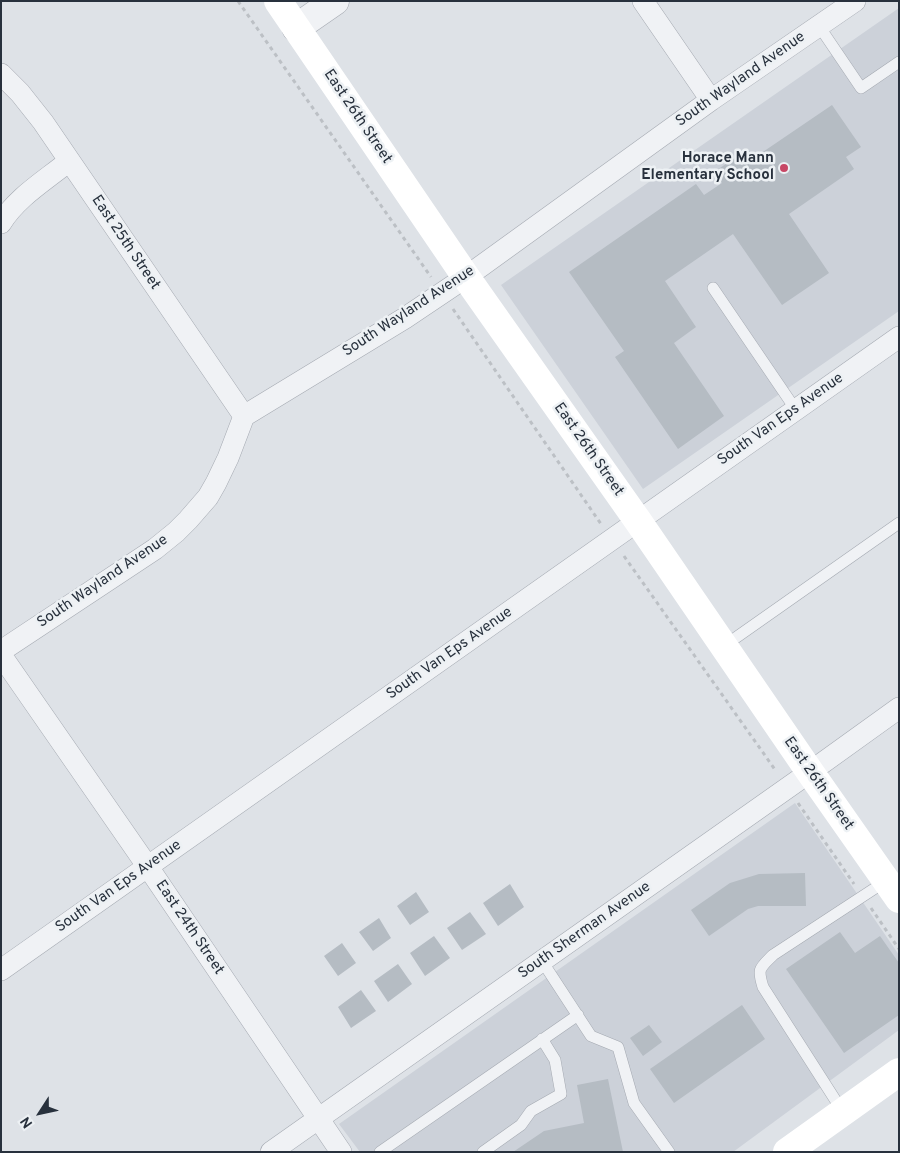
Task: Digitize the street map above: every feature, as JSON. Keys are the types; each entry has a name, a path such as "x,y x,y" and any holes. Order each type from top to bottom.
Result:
{"main road":[{"name":"East 26th Street","path":"278,1 466,277 724,646 799,780 895,891"},
{"path":"787,1152 899,1072"}],"street":[{"path":"296,28 335,1"},
{"path":"643,1 711,100"},
{"name":"South Wayland Avenue","path":"1,651 155,549 176,532 208,497 228,458 244,416 405,318 466,277 711,100 855,1"},
{"name":"East 25th Street","path":"1,74 20,93 43,122 244,416"},
{"path":"1,223 24,197 69,161"},
{"name":"South Van Eps Avenue","path":"1,970 899,337"},
{"name":"East 24th Street","path":"1,655 148,867 341,1152"},
{"name":"South Sherman Avenue","path":"271,1152 899,708"}],"lane":[{"path":"819,26 861,88 899,62"},
{"path":"713,288 796,410"},
{"path":"724,646 899,523"},
{"path":"843,1112 763,987 759,975 762,966 773,955 863,896 895,891"},
{"path":"542,961 591,1036 618,1047 634,1103 669,1152"},
{"path":"380,1152 578,1015"},
{"path":"483,1152 521,1125 531,1111 560,1094 556,1060 542,1039"}],"path":[{"path":"238,1 612,540 799,780 863,896 899,949"}],"shaded area":[{"name":"Horace Mann Elementary School","path":"899,8 899,311 643,489 501,285"},
{"path":"795,803 899,955 899,1030 733,1152 360,1152 339,1124"}],"building":[{"path":"832,105 861,147 846,157 854,169 789,214 829,273 782,305 733,234 665,281 696,327 674,343 724,416 678,449 615,357 624,351 569,272 696,184 704,195 722,183 714,172 748,149 754,158"},
{"path":"805,873 806,906 758,906 748,909 709,936 691,910 730,883 759,874"},
{"path":"510,884 524,907 498,926 483,903"},
{"path":"416,892 429,912 410,925 397,906"},
{"path":"470,912 486,934 462,950 447,928"},
{"path":"379,918 391,938 373,951 359,932"},
{"path":"840,932 855,953 880,936 899,963 899,1015 844,1053 786,969"},
{"path":"434,936 450,958 425,976 410,953"},
{"path":"342,943 356,963 338,976 324,956"},
{"path":"398,964 412,984 388,1002 374,981"},
{"path":"361,990 376,1011 351,1028 338,1007"},
{"path":"742,1005 765,1039 674,1103 650,1069"},
{"path":"649,1025 662,1042 643,1056 630,1038"},
{"path":"608,1079 623,1152 513,1152 544,1131 584,1123 577,1085"}],"place":[{"name":"Horace Mann Elementary School","path":"784,168"}]}
